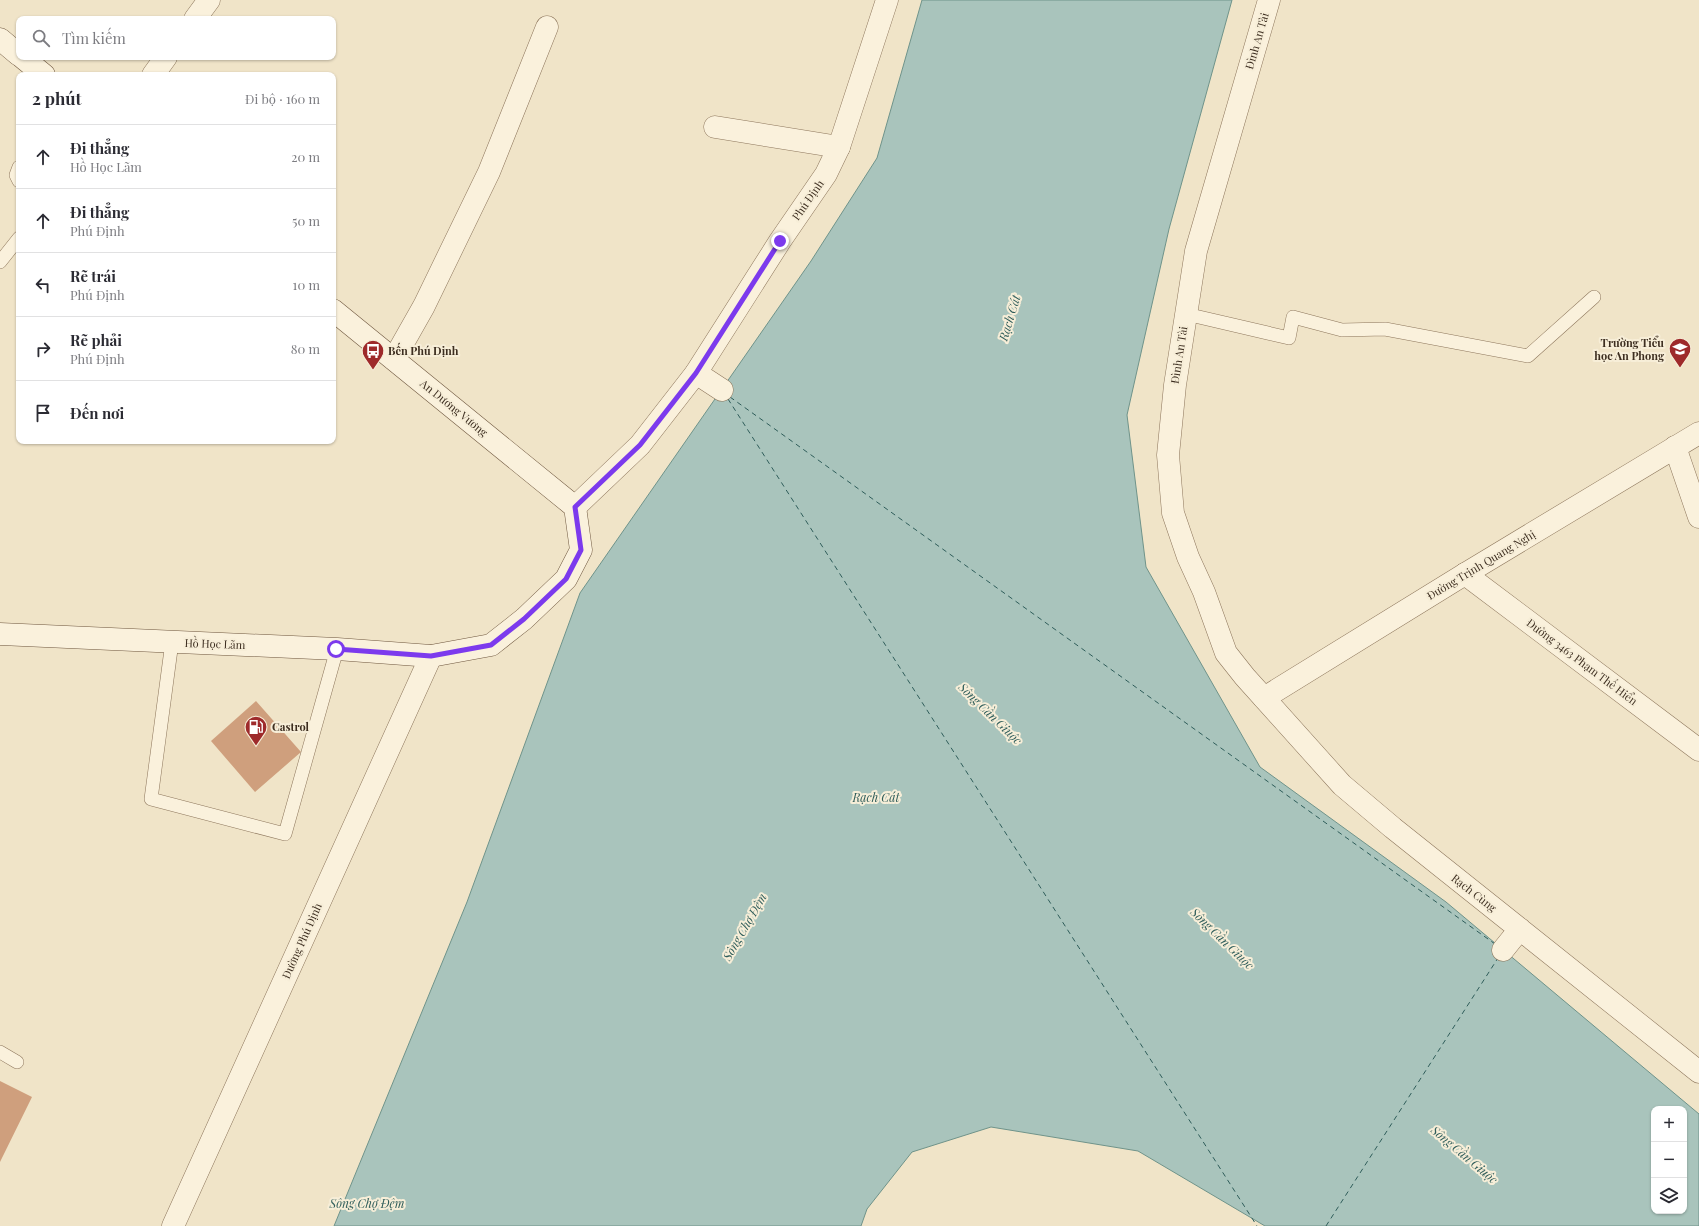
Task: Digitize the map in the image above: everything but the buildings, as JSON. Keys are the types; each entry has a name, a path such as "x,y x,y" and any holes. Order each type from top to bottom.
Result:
{"street":[{"path":"197,16 209,0"},
{"name":"Phú Định","path":"575,507 640,445 696,373 780,241 826,174 840,147 887,0"},
{"name":"Đình An Tài","path":"1264,698 1226,653 1204,592 1188,557 1174,513 1168,455 1175,385 1196,251 1269,0"},
{"path":"394,359 424,306 489,172 547,27"},
{"path":"0,39 16,52"},
{"path":"26,60 40,72"},
{"path":"154,72 164,60"},
{"path":"715,127 840,147"},
{"name":"An Dương Vương","path":"336,312 575,507"},
{"path":"696,373 722,390"},
{"name":"Đường Trịnh Quang Nghị","path":"1264,698 1465,574 1699,433"},
{"path":"1675,447 1699,517"},
{"path":"431,656 491,645 524,619 566,579 581,550 575,507"},
{"name":"Đường 3463 Phạm Thế Hiển","path":"1465,574 1699,750"},
{"name":"Hồ Học Lãm","path":"0,634 336,649 431,656"},
{"name":"Đường Phú Định","path":"172,1226 431,656"},
{"name":"Rạch Cùng","path":"1264,698 1342,785 1393,828 1699,1072"},
{"path":"1503,950 1520,929"}],"lane":[{"path":"0,262 16,242"},
{"path":"1186,314 1289,338 1293,317 1342,330 1385,329 1528,356 1594,297"},
{"path":"172,642 150,799 285,834 336,649"},
{"path":"0,1052 18,1062"}],"water":[{"name":"Rạch Cát","path":"922,0 1232,0 1169,229 1127,415 1146,567 1260,767 1446,902 1699,1114 1699,1226 1265,1226 1138,1151 991,1127 912,1152 867,1209 861,1226 334,1226 467,902 580,593 811,261 877,158"}],"ferry route":[{"path":"730,397 1495,944"},
{"path":"728,399 1257,1226"},
{"path":"1326,1226 1498,958"}],"place":[{"name":"Trường Tiểu học An Phong","path":"1680,368"},
{"name":"Bến Phú Định","path":"373,370"},
{"name":"Castrol","path":"256,746"}],"route":[{"path":"336,649 431,656 491,645 524,619 566,579 581,550 575,507 640,445 696,373 780,241"}],"water label":[{"name":"Sông Cần Giuộc","path":"990,714"},
{"name":"Sông Chợ Đệm","path":"745,927"},
{"name":"Sông Cần Giuộc","path":"1222,939"},
{"name":"Sông Cần Giuộc","path":"1464,1155"},
{"name":"Sông Chợ Đệm","path":"367,1204"}]}
